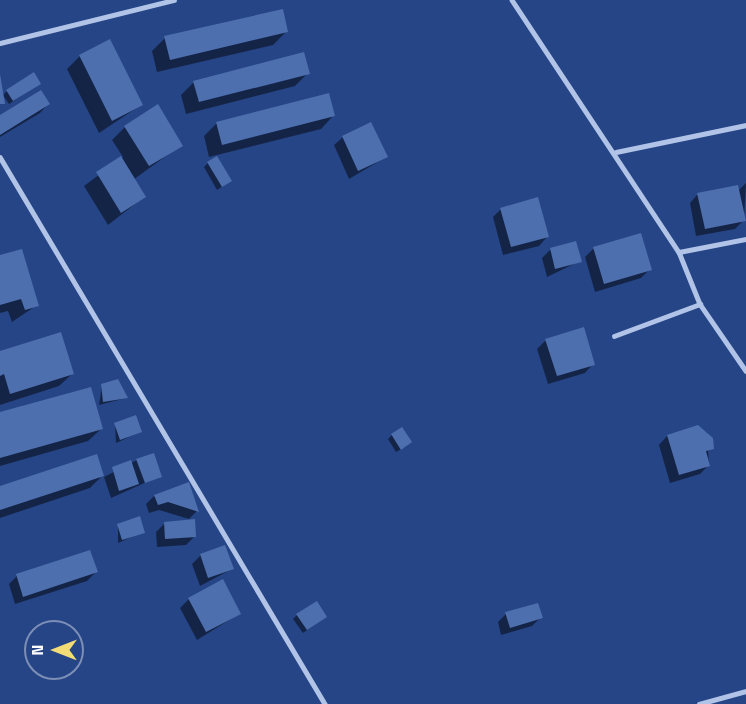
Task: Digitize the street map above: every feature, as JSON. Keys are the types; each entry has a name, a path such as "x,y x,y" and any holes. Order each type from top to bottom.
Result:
{"lane":[{"path":"0,43 174,0"},
{"path":"512,0 616,153 679,252 700,304 746,371"},
{"path":"616,153 746,125"},
{"path":"0,157 326,704"},
{"path":"679,252 746,239"},
{"path":"614,336 700,304"},
{"path":"699,704 746,691"}],"building":[{"path":"283,9 288,32 170,60 164,36"},
{"path":"110,39 143,105 112,121 79,55"},
{"path":"304,52 310,74 199,102 193,81"},
{"path":"34,72 41,84 13,101 6,90"},
{"path":"0,74 5,104 0,104"},
{"path":"41,90 50,104 0,135 0,115"},
{"path":"329,93 335,116 222,145 216,122"},
{"path":"158,104 183,146 149,166 124,126"},
{"path":"371,122 388,157 358,171 342,136"},
{"path":"121,156 146,197 121,213 96,172"},
{"path":"217,156 232,181 222,187 207,162"},
{"path":"738,185 746,221 705,229 697,193"},
{"path":"538,197 549,237 511,247 500,208"},
{"path":"641,233 652,270 604,284 593,247"},
{"path":"576,241 582,262 555,269 550,248"},
{"path":"22,249 39,306 25,310 21,299 0,305 0,255"},
{"path":"584,327 595,365 557,376 545,339"},
{"path":"61,332 74,374 10,394 4,374 0,376 0,351"},
{"path":"118,379 128,398 103,402 101,384"},
{"path":"91,387 103,429 0,458 0,412"},
{"path":"136,415 142,432 120,440 114,423"},
{"path":"698,425 713,438 714,449 706,451 710,466 679,475 667,435"},
{"path":"402,427 412,442 401,450 391,434"},
{"path":"154,453 162,477 145,483 136,459"},
{"path":"97,454 104,476 0,510 0,486"},
{"path":"131,460 139,484 119,491 112,467"},
{"path":"189,482 199,512 168,502 158,505 154,495"},
{"path":"140,516 145,533 122,540 117,524"},
{"path":"195,519 196,537 165,539 164,522"},
{"path":"225,545 234,569 208,578 200,554"},
{"path":"90,550 98,572 23,597 16,574"},
{"path":"223,579 241,614 206,632 188,598"},
{"path":"317,601 327,617 307,630 296,614"},
{"path":"538,603 543,618 510,628 505,612"}]}
